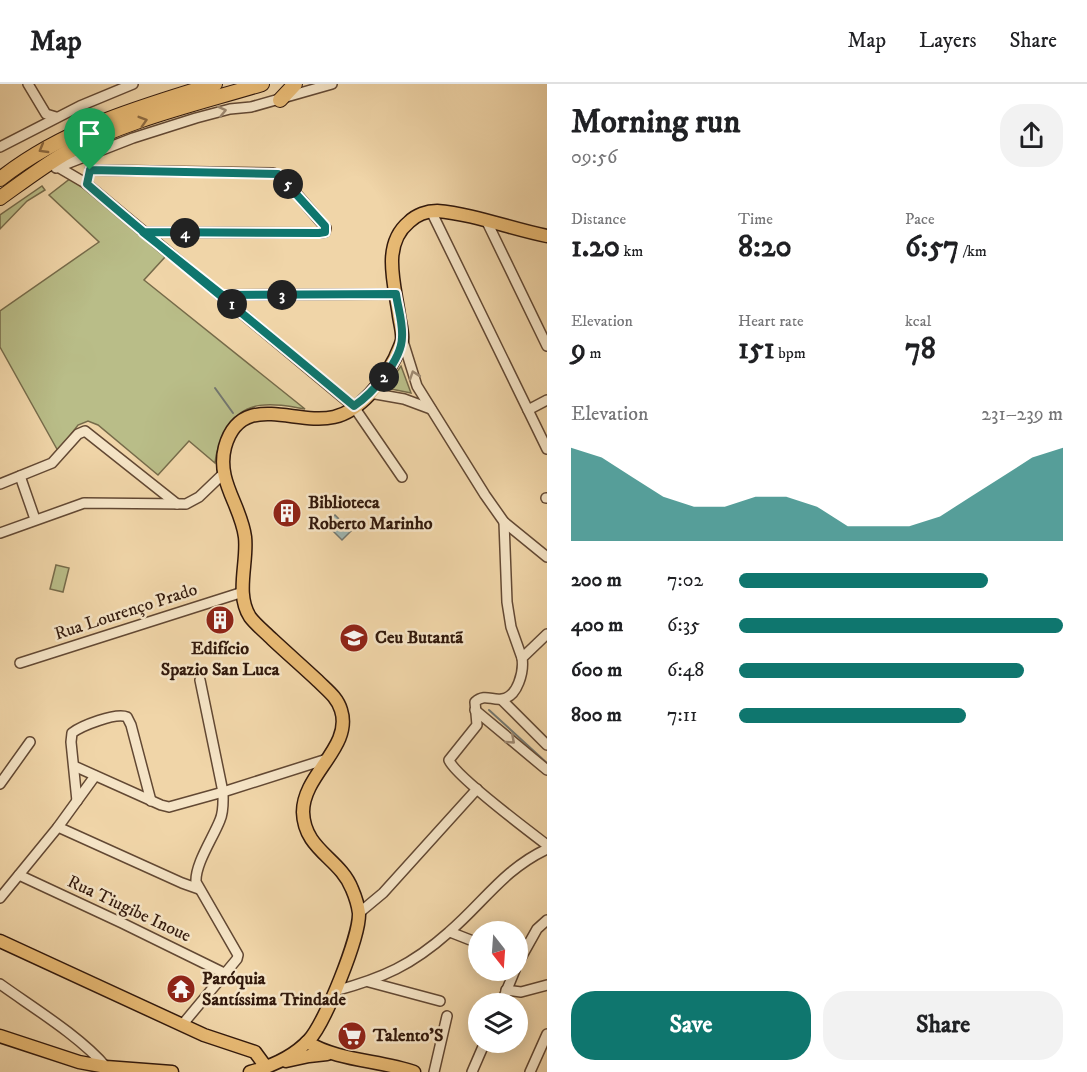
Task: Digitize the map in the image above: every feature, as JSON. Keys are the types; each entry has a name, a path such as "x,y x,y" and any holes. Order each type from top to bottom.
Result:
{"highway":[{"path":"3,176 63,138 144,106 215,84"},
{"path":"0,198 66,153 103,135 262,84"},
{"path":"280,100 295,84"}],"main road":[{"path":"268,1066 307,1042 326,1015 356,931 358,913 347,878 312,842 307,832 303,811 308,790 343,729 342,711 338,702 251,618 247,610 243,592 245,539 223,474 224,451 230,436 252,415 264,413 326,418 341,414 370,393 390,368 402,338 391,251 400,230 413,218 431,212 547,236"},
{"path":"0,941 182,1025 255,1052 268,1066"},
{"path":"0,1036 79,1062 106,1067 172,1072"},
{"path":"307,1042 321,1050 335,1054 414,1072"},
{"path":"241,1048 251,1057 268,1066 309,1056 335,1054"},
{"path":"255,1052 268,1066"}],"street":[{"path":"28,84 44,119"},
{"path":"102,84 107,94"},
{"path":"0,147 44,119 56,117 133,84"},
{"path":"28,177 196,117 280,100 332,84"},
{"path":"87,184 90,170 105,150"},
{"path":"58,167 87,184 354,406 402,477"},
{"path":"90,170 273,173 282,177 325,226 325,232 319,233 143,232"},
{"path":"431,212 547,449"},
{"path":"487,222 547,346"},
{"path":"222,295 396,294"},
{"path":"402,338 417,386 455,450 504,522 547,557"},
{"path":"370,393 412,402 431,409"},
{"path":"412,402 423,396"},
{"path":"528,410 547,400"},
{"path":"0,484 52,463 78,434 85,431 177,504"},
{"path":"455,450 464,445"},
{"path":"0,533 84,502 186,504 199,497 223,474"},
{"path":"20,476 35,519"},
{"path":"502,700 510,695 519,682 523,670 522,658 511,627 507,602 504,522"},
{"name":"Rua Lourenço Prado","path":"20,663 243,592"},
{"path":"522,658 547,634"},
{"path":"182,1025 237,959 237,951 196,882 197,871 221,819 223,807 223,792 200,680"},
{"path":"335,991 369,982 402,967 450,932 505,876 547,847 477,789 450,763 451,757 477,725 475,702 480,698 490,697 502,700 547,745"},
{"path":"475,710 547,770"},
{"path":"77,801 70,742 73,731 119,715 125,716 131,725 151,801"},
{"path":"0,784 30,742"},
{"path":"74,766 161,805 175,806 327,759"},
{"path":"0,898 58,827 95,776"},
{"path":"358,913 383,893 477,789"},
{"path":"58,827 182,884 199,889"},
{"name":"Rua Tiugibe Inoue","path":"19,875 224,974"},
{"path":"528,944 537,929 547,920"},
{"path":"450,932 468,939"},
{"path":"505,993 510,981"},
{"path":"369,982 440,1001"},
{"path":"0,984 97,1056 106,1067"},
{"path":"506,990 521,992 547,985"},
{"path":"434,1072 447,1016"},
{"path":"530,1072 547,1034"},
{"path":"472,1072 480,1053"}],"green space":[{"path":"71,178 165,257 144,280 305,409 281,405 260,405 250,408 233,420 225,431 215,463 189,441 158,475 98,425 88,421 78,425 58,451 0,347 0,311 99,242 49,195"},
{"path":"42,186 45,190 27,201 0,229 0,215"},
{"path":"401,366 411,393 386,388"},
{"path":"56,565 69,568 63,592 50,589"}],"water":[{"path":"335,515 351,531 342,540 326,524"}],"waterway":[{"path":"215,388 233,413"},
{"path":"489,710 547,763"}],"place":[{"name":"Biblioteca Roberto Marinho","path":"287,513"},
{"name":"Edifício Spazio San Luca","path":"220,620"},
{"name":"Ceu Butantã","path":"354,638"},
{"name":"Paróquia Santíssima Trindade","path":"181,989"},
{"name":"Talento'S","path":"352,1036"}],"route":[{"path":"90,170 87,184 143,232 354,406 363,400 385,376 398,352 402,338 396,294 222,295 143,232 325,232 325,226 278,174 90,170"}]}
